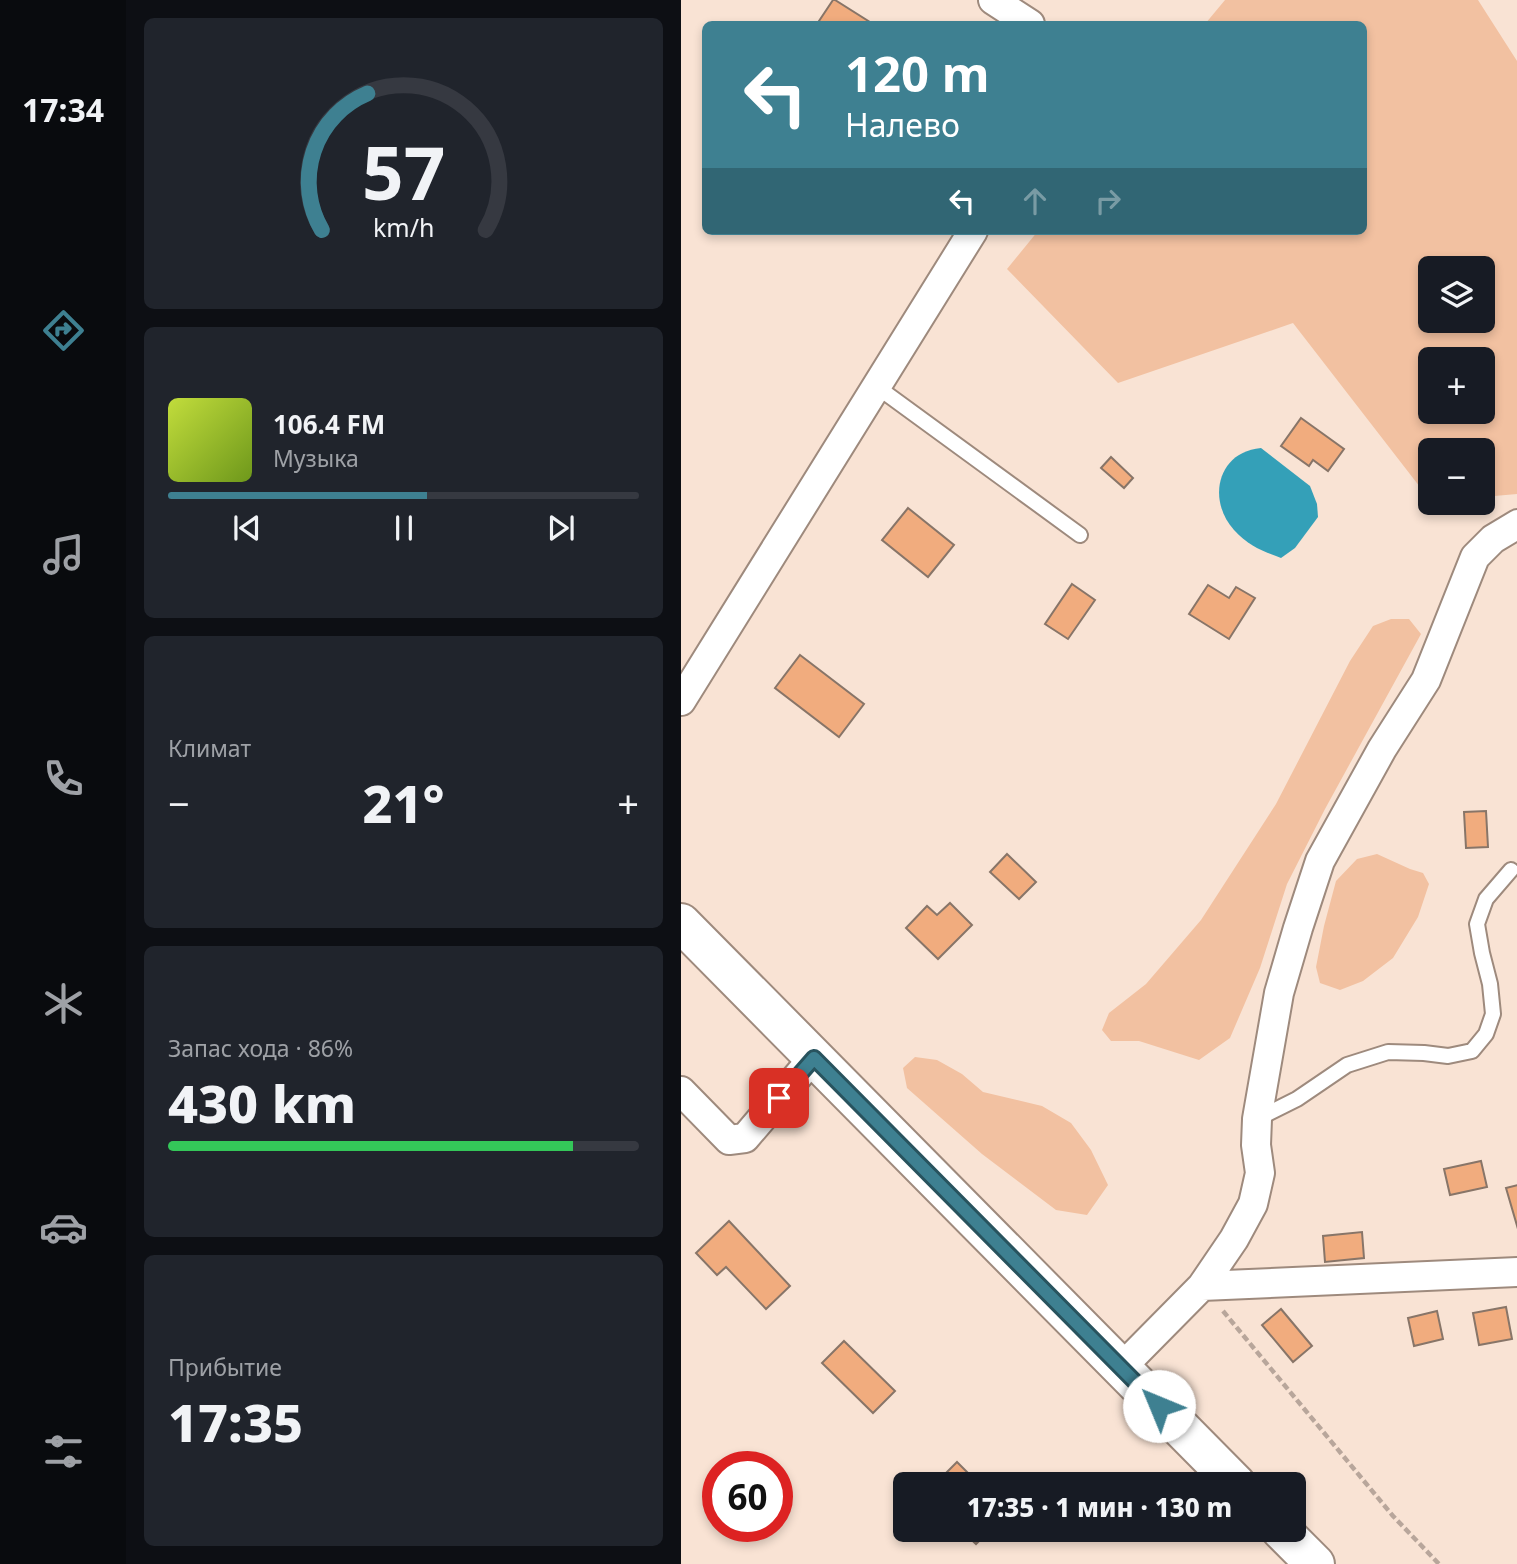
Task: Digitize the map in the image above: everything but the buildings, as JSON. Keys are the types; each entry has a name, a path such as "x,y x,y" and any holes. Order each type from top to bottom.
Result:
{"main road":[{"path":"681,923 1224,1472"},
{"path":"1293,1542 1315,1564"}],"street":[{"path":"993,0 1025,21"},
{"path":"681,701 970,235"},
{"path":"1121,1368 1202,1286 1234,1239 1253,1204 1260,1173 1256,1145 1257,1119 1279,993 1320,861 1382,750 1426,680 1475,558 1492,540 1517,524"},
{"path":"681,1091 729,1140 745,1138 814,1058"},
{"path":"1202,1286 1517,1272"}],"lane":[{"path":"876,386 1080,535"},
{"path":"1257,1119 1297,1099 1347,1065 1378,1055 1388,1052 1447,1056 1472,1051 1486,1034 1493,1014 1490,984 1477,924 1486,899 1511,870"}],"path":[{"path":"1202,1286 1393,1516 1439,1564"}],"shaded area":[{"path":"1225,0 1478,0 1517,61 1517,494 1495,496 1495,438 1418,438 1418,484 1293,323 1118,383 1007,269 1035,235 1367,235 1367,21 1208,21"},
{"path":"1391,619 1409,619 1421,634 1287,884 1260,968 1230,1038 1199,1060 1139,1041 1111,1041 1102,1030 1109,1013 1146,984 1201,920 1276,804 1350,661 1373,626"},
{"path":"1377,854 1423,873 1429,884 1418,917 1393,958 1363,981 1340,990 1320,983 1316,967 1336,881 1357,859"},
{"path":"915,1057 937,1060 962,1074 983,1092 1042,1106 1071,1123 1091,1150 1108,1185 1087,1215 1056,1210 982,1154 907,1088 903,1068"}],"water":[{"path":"1261,448 1310,486 1317,504 1318,517 1295,548 1281,558 1256,547 1240,536 1226,518 1221,505 1219,492 1226,468 1234,458 1246,451"}],"route":[{"path":"779,1098 814,1058 1159,1406"}]}
